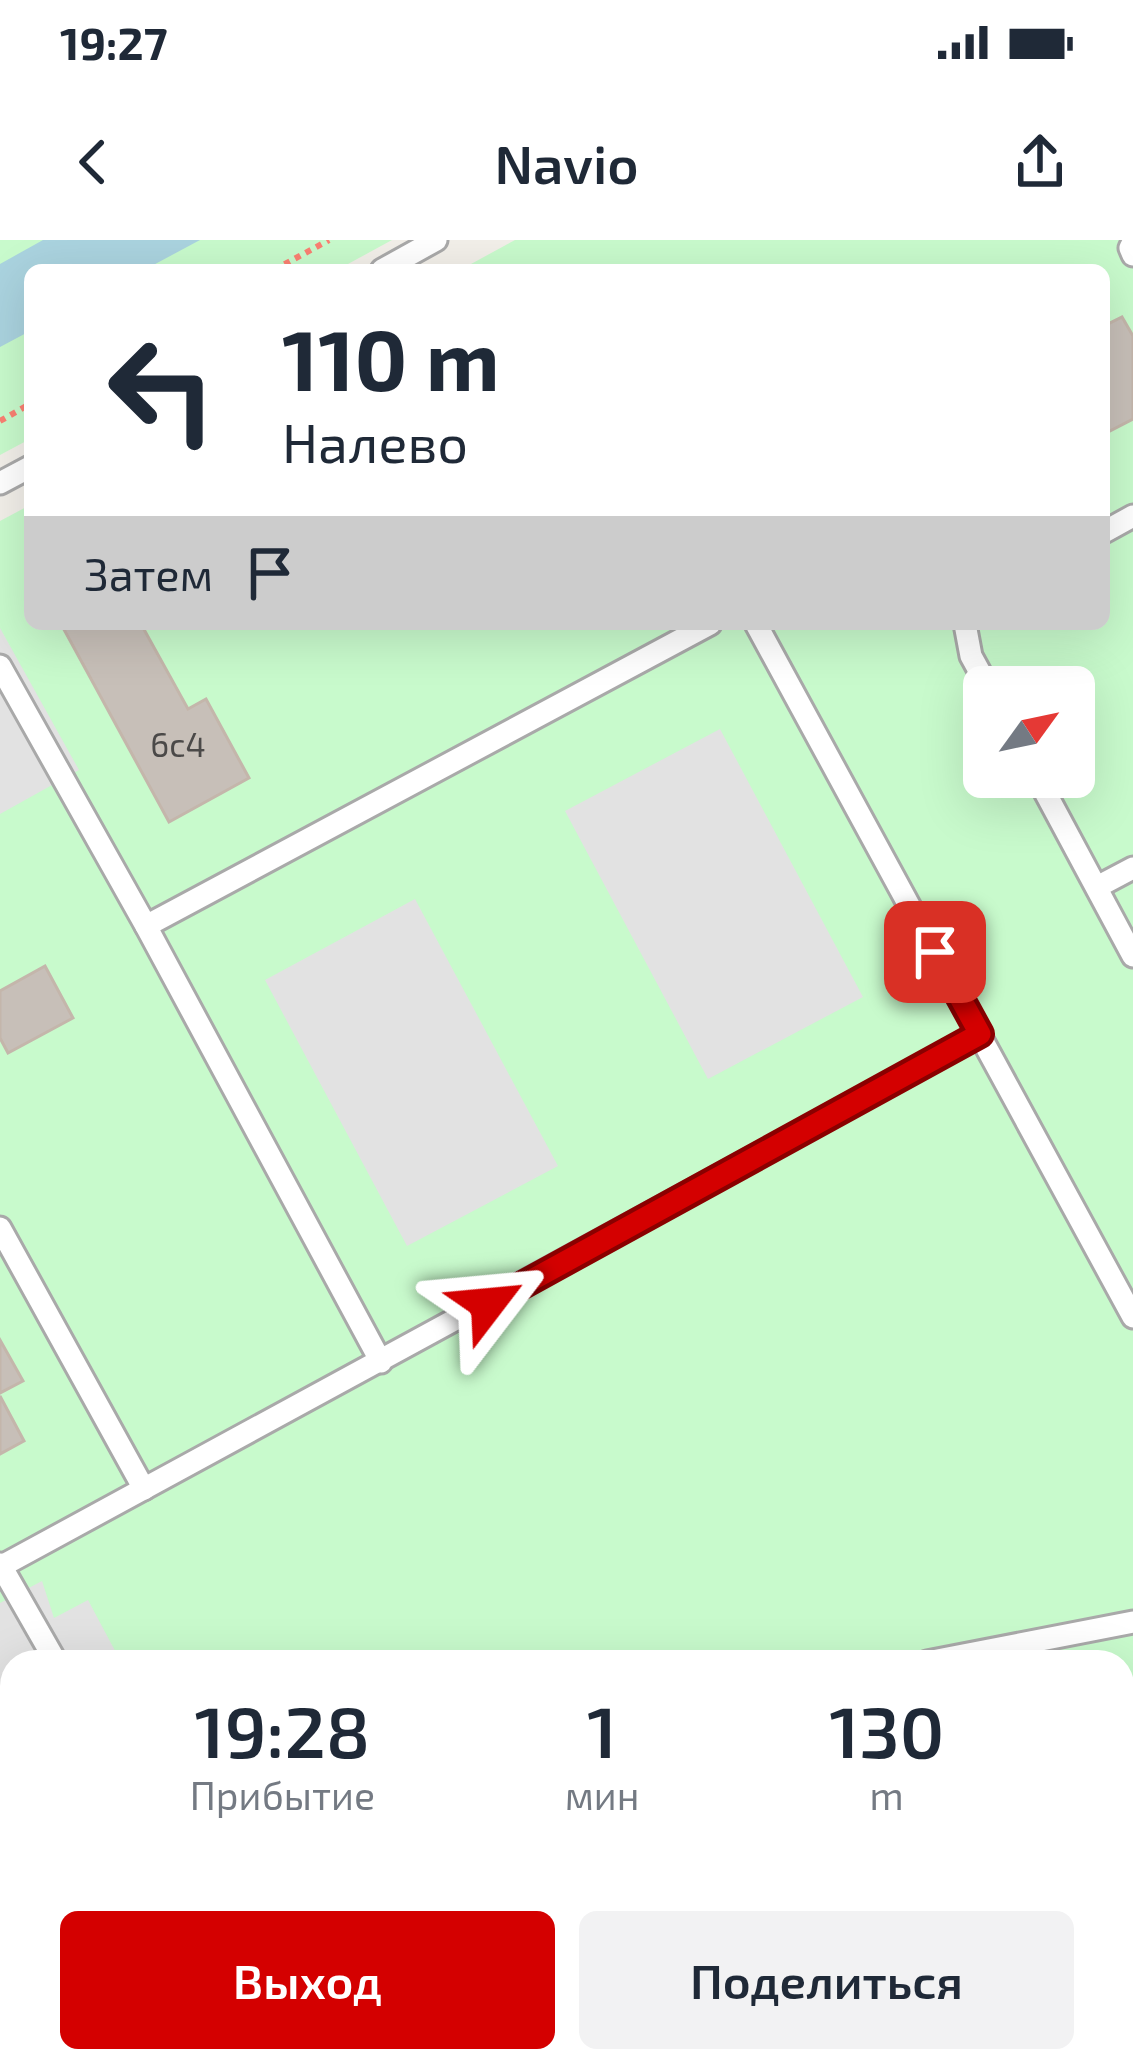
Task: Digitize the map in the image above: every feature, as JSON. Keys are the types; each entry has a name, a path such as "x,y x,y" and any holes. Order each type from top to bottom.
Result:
{"lane":[{"path":"393,264 436,240"},
{"path":"1133,242 1133,255"},
{"path":"146,926 699,630"},
{"path":"759,630 1133,1317"},
{"path":"966,630 976,666"},
{"path":"0,665 381,1362"},
{"path":"1048,798 1133,956"},
{"path":"1096,887 1133,868"},
{"path":"49,1650 0,1566 980,1034"},
{"path":"0,1228 144,1489"},
{"path":"989,1650 1133,1622"}],"path":[{"path":"285,264 329,240"}],"green space":[{"path":"0,240 392,240 348,264 24,264 24,442 0,455"},
{"path":"515,240 1133,240 1133,1650 0,1650 0,521 24,508 24,630 1110,630 1110,264 471,264"}],"shaded area":[{"path":"0,628 79,770 0,814"},
{"path":"720,729 863,997 708,1079 565,811"},
{"path":"415,899 558,1166 407,1246 265,980"},
{"path":"42,1581 54,1618 88,1600 115,1650 0,1650 0,1603"}],"water":[{"path":"43,240 200,240 155,264 24,264 24,334 0,347 0,264"}],"building":[{"path":"1122,317 1133,336 1133,419 1110,431 1110,323"},
{"path":"64,630 144,630 188,709 206,699 249,778 169,822"},
{"path":"45,966 73,1018 8,1053 0,1038 0,991"},
{"path":"0,1340 23,1381 0,1393"},
{"path":"0,1396 24,1441 0,1454"}],"route":[{"path":"488,1304 980,1034 935,952"}]}
